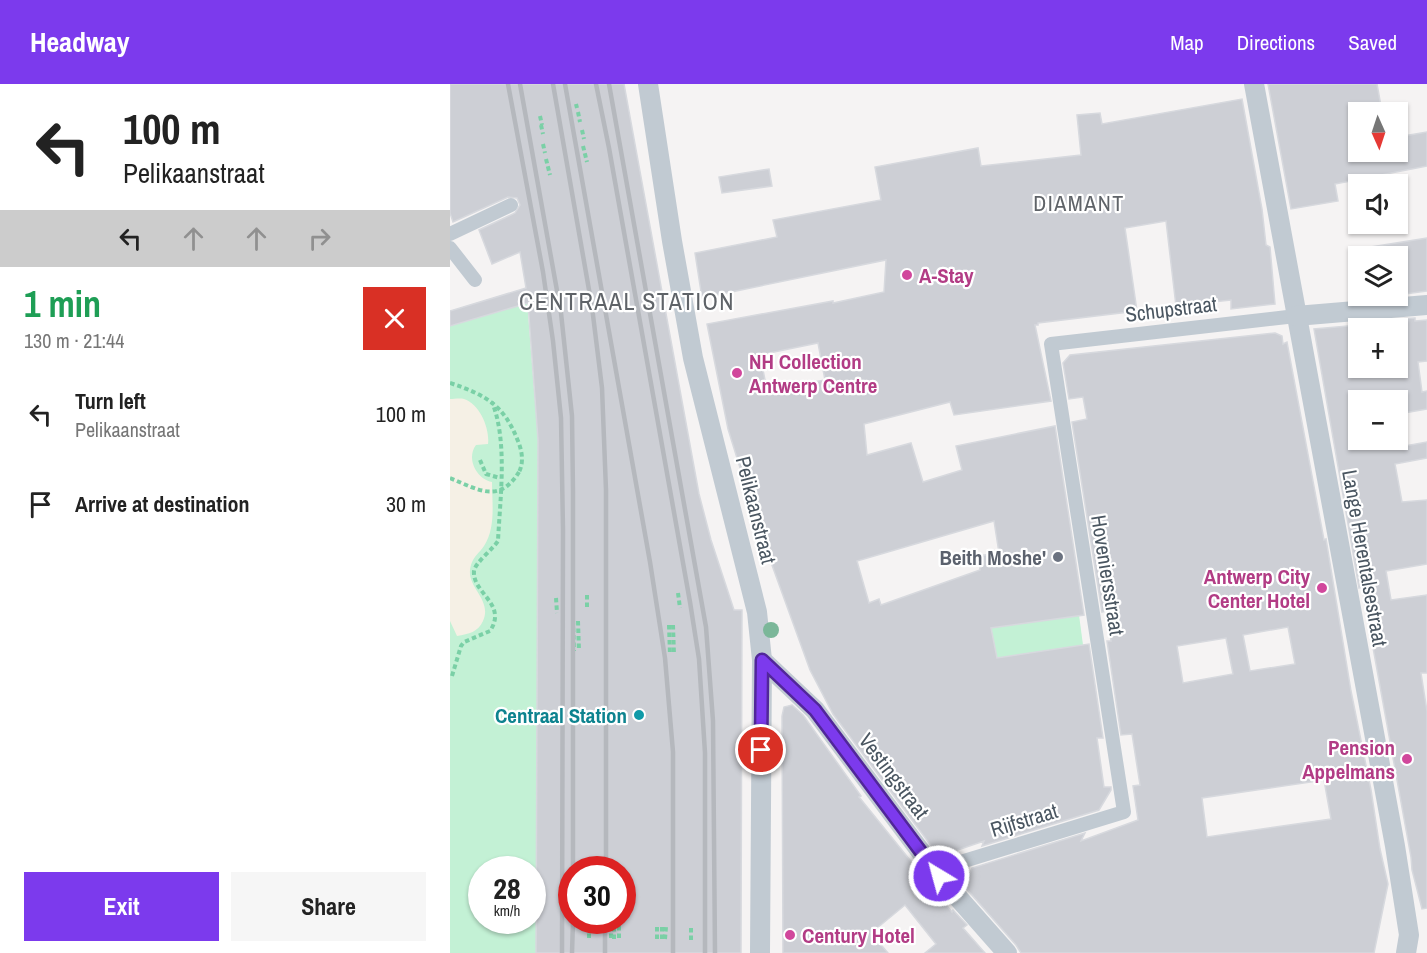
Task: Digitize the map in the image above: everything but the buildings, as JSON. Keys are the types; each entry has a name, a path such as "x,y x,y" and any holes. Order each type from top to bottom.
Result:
{"street":[{"name":"Pelikaanstraat","path":"648,84 672,242 693,358 757,612 762,660 760,953"},
{"name":"Lange Herentalsestraat","path":"1254,84 1395,846 1408,944"},
{"path":"450,234 511,205"},
{"path":"450,248 475,280"},
{"path":"1296,316 1427,305"},
{"name":"Schupstraat","path":"1051,344 1296,316"},
{"name":"Hoveniersstraat","path":"1051,344 1124,812"},
{"name":"Vestingstraat","path":"762,660 815,710 939,876 1007,953"},
{"name":"Rijfstraat","path":"939,876 964,861 1124,812"}],"path":[{"path":"578,110 579,122"},
{"path":"541,121 542,134"},
{"path":"581,130 583,139"},
{"path":"544,144 550,175"},
{"path":"584,146 587,162"},
{"path":"450,383 492,402 506,416 521,448 522,466 510,485 495,492 487,492 450,478"},
{"path":"450,673 452,676 464,642 484,635 494,625 495,612 476,579 474,571 498,541 500,428 492,402"},
{"path":"480,460 486,474 500,478"},
{"path":"678,593 680,608"},
{"path":"587,595 587,610"},
{"path":"556,598 557,613"},
{"path":"573,620 577,651 578,621"},
{"path":"671,625 672,655"},
{"path":"616,926 616,939 616,926"},
{"path":"691,940 692,926"},
{"path":"656,927 656,939"},
{"path":"664,927 664,939"},
{"path":"589,934 589,938"}],"green space":[{"path":"526,288 538,440 536,856 468,856 468,934 536,934 536,953 450,953 450,311"},
{"path":"1079,615 1083,645 997,658 991,628"}],"sand":[{"path":"450,399 470,402 483,418 486,424 488,444 476,445 472,462 481,477 492,482 490,531 484,546 472,562 470,573 471,580 482,599 485,613 481,625 476,630 457,636 450,621"}],"railway":[{"path":"508,84 543,272 561,418 562,953"},
{"path":"520,84 561,313 572,416 573,856"},
{"path":"553,84 592,307 602,388 606,490 606,856"},
{"path":"565,84 665,658 673,752 673,953"},
{"path":"596,84 699,659 705,753 705,953"},
{"path":"609,84 706,627 713,721 715,953"},
{"path":"572,953 573,934"},
{"path":"605,934 605,953"}],"place":[{"name":"A-Stay","path":"907,275"},
{"name":"NH Collection Antwerp Centre","path":"737,373"},
{"name":"Beith Moshe'","path":"1058,557"},
{"name":"Antwerp City Center Hotel","path":"1322,588"},
{"name":"Centraal Station","path":"639,715"},
{"name":"Pension Appelmans","path":"1407,759"},
{"name":"Century Hotel","path":"790,935"}],"district":[{"name":"DIAMANT","path":"1079,203"},
{"name":"CENTRAAL STATION","path":"627,301"}],"route":[{"path":"761,750 762,660 815,710 939,876"}]}
